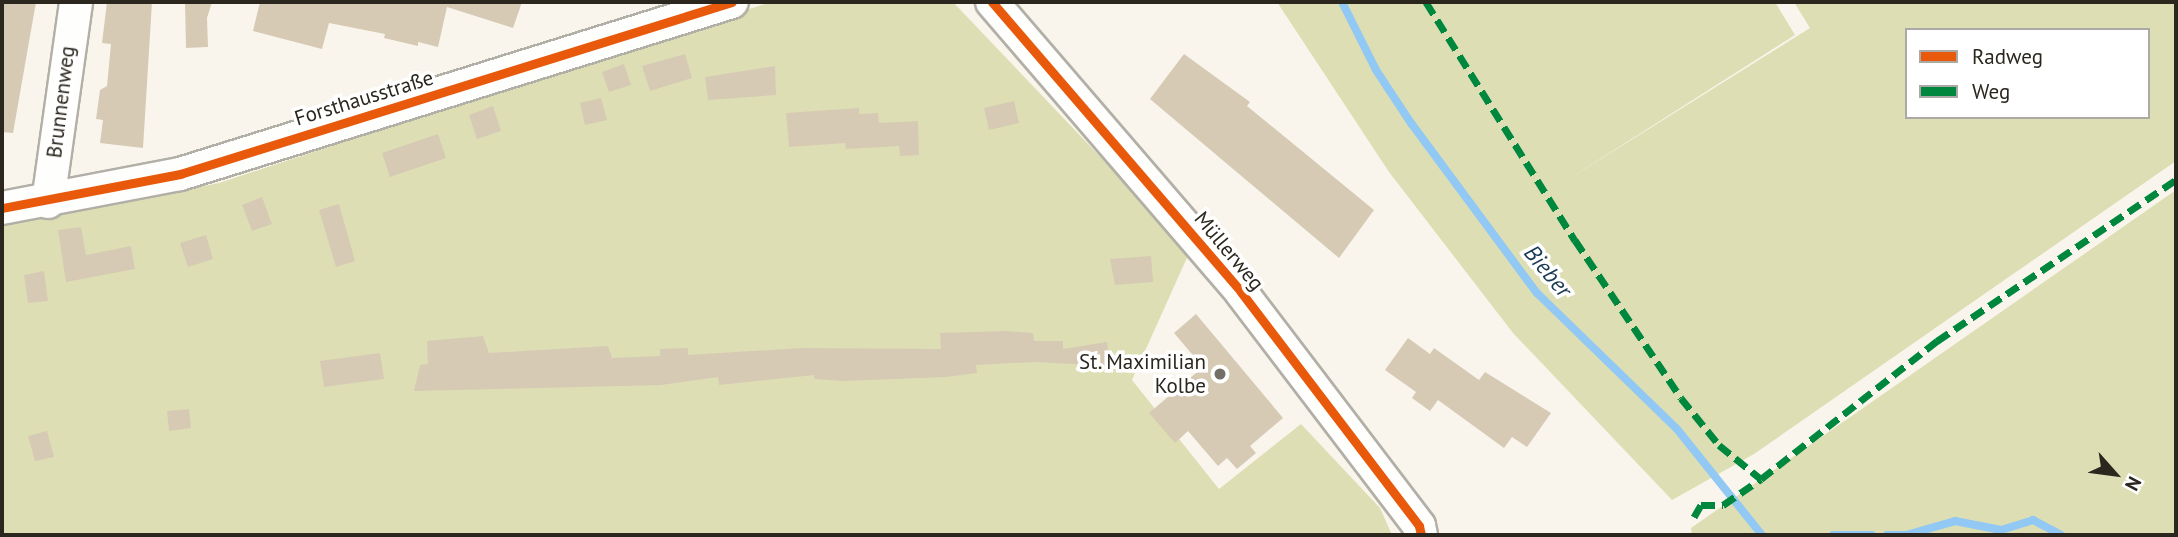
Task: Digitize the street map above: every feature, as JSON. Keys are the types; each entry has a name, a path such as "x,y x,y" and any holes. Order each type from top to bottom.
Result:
{"street":[{"name":"Brunnenweg","path":"48,202 76,2"},
{"name":"Forsthausstraße","path":"2,208 48,202 180,174 732,2"},
{"name":"Müllerweg","path":"992,2 1241,292 1419,526 1421,535"}],"green space":[{"path":"771,2 953,2 1190,251 1132,380 1219,489 1301,424 1380,508 1392,535 2,535 2,225 219,183"},
{"path":"1277,2 1775,2 1795,35 1564,182 1810,28 1794,2 2176,2 2176,161 1754,454 1672,500 1513,333 1389,172"},
{"path":"2176,190 2176,535 1692,535 1691,528"}],"building":[{"path":"2,2 36,2 13,133 2,132"},
{"path":"107,2 152,2 143,148 100,143 103,120 96,119 100,90 107,86 111,44 102,43"},
{"path":"185,2 212,2 207,18 208,47 186,48"},
{"path":"260,2 522,2 513,28 447,7 438,47 418,42 418,46 384,38 385,34 329,23 322,49 253,31"},
{"path":"685,54 692,78 650,91 642,66"},
{"path":"1184,54 1250,102 1247,106 1374,210 1339,258 1150,99"},
{"path":"624,64 631,85 609,92 602,72"},
{"path":"775,66 776,95 708,100 705,77"},
{"path":"601,98 607,120 585,125 580,103"},
{"path":"1014,101 1019,123 989,130 984,108"},
{"path":"493,106 501,131 477,139 469,115"},
{"path":"859,108 859,114 878,113 879,123 918,121 919,155 900,156 899,146 846,149 845,143 789,147 786,113"},
{"path":"438,134 446,158 390,177 382,153"},
{"path":"262,197 272,224 252,231 242,205"},
{"path":"339,204 355,261 336,267 319,210"},
{"path":"81,227 86,255 131,246 135,269 66,282 58,230"},
{"path":"206,235 213,259 188,267 180,243"},
{"path":"1151,256 1153,282 1115,285 1110,259"},
{"path":"44,271 48,301 28,303 24,275"},
{"path":"1196,314 1283,418 1250,446 1256,453 1237,469 1227,458 1218,466 1188,431 1175,443 1149,413 1203,367 1174,333"},
{"path":"940,333 1033,333 1034,341 1063,341 1063,349 1107,342 1110,366 1035,362 976,365 977,373 946,377 844,381 814,379 814,375 719,385 718,377 661,385 414,391 420,365 428,364 427,341 483,336 489,353 608,346 612,358 660,356 660,349 688,348 688,355 802,348 941,349"},
{"path":"1408,338 1430,354 1434,348 1479,380 1485,372 1551,413 1527,447 1512,437 1504,448 1438,400 1430,411 1412,398 1416,392 1385,370"},
{"path":"380,353 384,379 324,387 320,361"},
{"path":"189,409 191,428 169,431 167,411"},
{"path":"47,431 54,457 35,461 28,436"}],"waterway":[{"name":"Bieber","path":"1342,2 1376,70 1411,123 1537,293 1677,429 1762,535"},
{"path":"1887,535 1906,535 1955,521 2001,530 2033,520 2061,535"},
{"path":"1833,535 1872,535"}],"marked path":[{"path":"1426,2 1575,240 1681,398 1719,445 1761,479"},
{"path":"1694,517 1701,505 1723,505 1761,479 1937,341 2176,180"}],"cycle path":[{"path":"2,208 180,174 732,2"},
{"path":"992,2 1241,292 1419,526 1421,535"}],"place":[{"name":"St. Maximilian Kolbe","path":"1220,374"}]}
